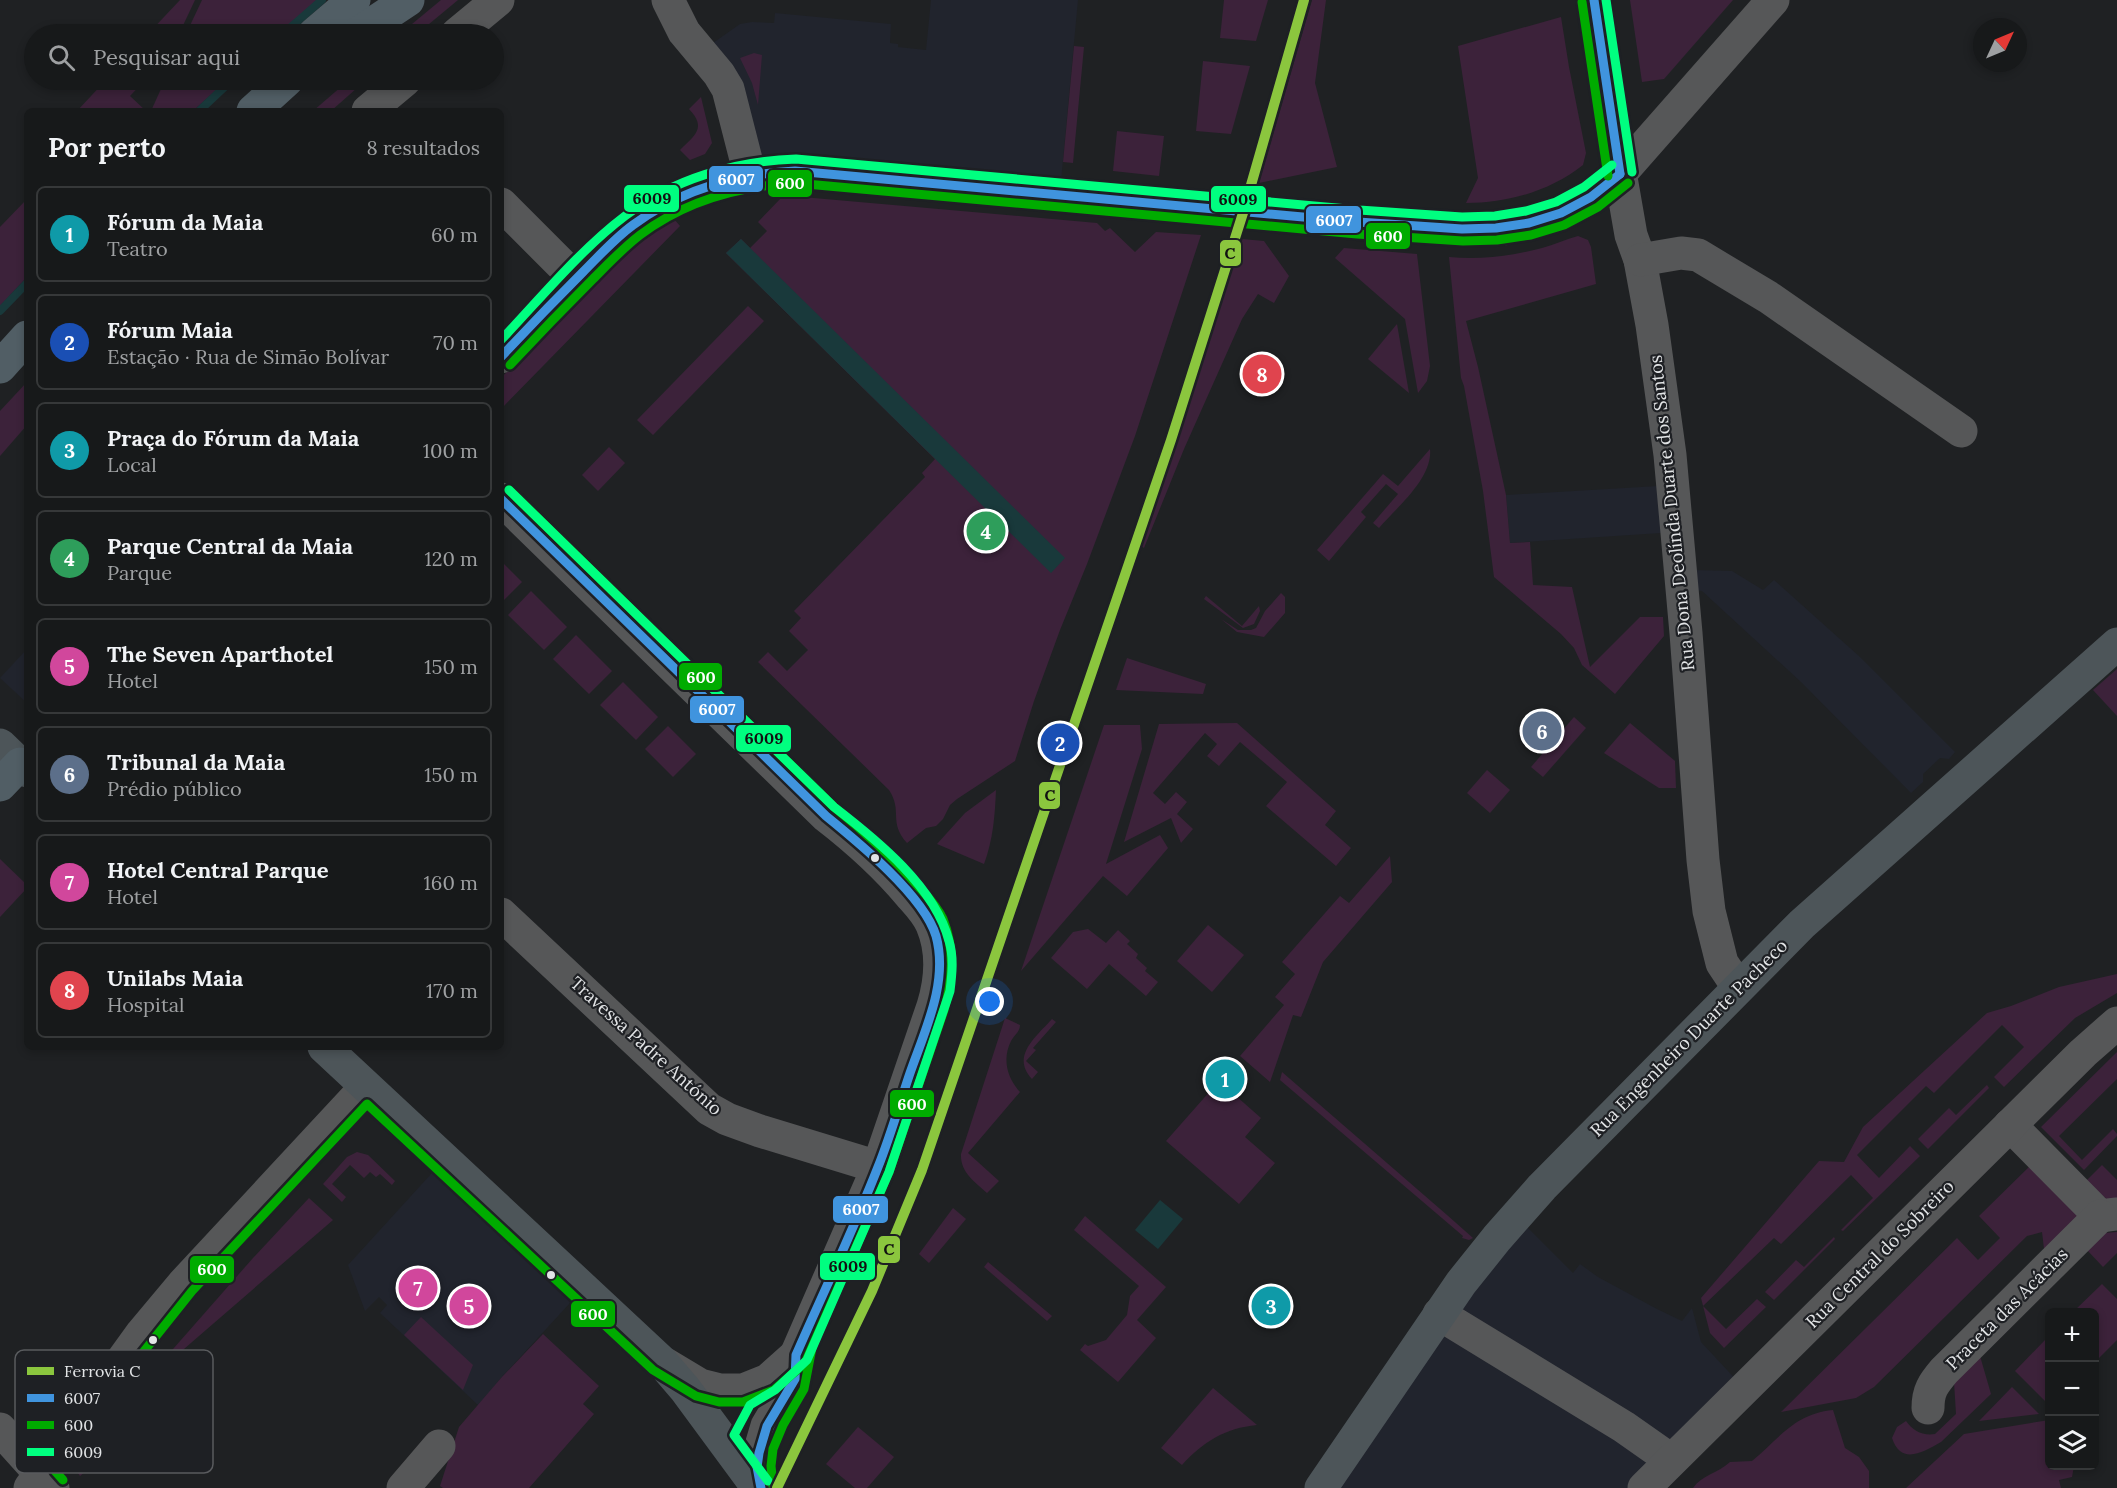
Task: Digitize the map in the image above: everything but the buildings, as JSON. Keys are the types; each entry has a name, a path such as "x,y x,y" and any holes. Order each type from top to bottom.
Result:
{"highway":[{"path":"326,24 354,0"},
{"path":"349,24 377,0"},
{"path":"372,24 408,0"},
{"path":"236,108 265,90"},
{"path":"256,108 272,90"},
{"path":"0,344 24,318"},
{"path":"0,367 24,340"}],"main road":[{"name":"Rua Engenheiro Duarte Pacheco","path":"1321,1488 1461,1283 1542,1187 1802,924 2117,644"},
{"path":"327,1050 661,1361 685,1389 759,1488"}],"street":[{"path":"470,24 498,0"},
{"path":"643,0 656,13 684,32"},
{"path":"668,0 684,32 719,74 728,89 750,175"},
{"name":"Rua Dona Deolínda Duarte dos Santos","path":"1594,0 1631,236 1640,260 1652,326 1670,455 1705,885 1722,963 1738,987"},
{"path":"504,354 613,242 649,215 696,191 750,175 795,171 1230,212 1461,230 1504,229 1522,225 1584,203 1603,191 1773,0"},
{"path":"372,108 393,90"},
{"path":"504,207 576,279"},
{"path":"1640,260 1681,253 1698,255 1768,297 1961,431"},
{"path":"504,502 826,816 857,840 894,876 921,907 932,925 939,956 938,989 878,1167 796,1354 795,1379 767,1426 757,1467 759,1488"},
{"name":"Travessa Padre António","path":"504,917 709,1108 727,1119 760,1131 878,1167"},
{"name":"Rua Central do Sobreiro","path":"1644,1488 2010,1125 2117,1023"},
{"path":"131,1350 183,1284 366,1087"},
{"name":"Praceta das Acácias","path":"1928,1408 1928,1395 1931,1387 1944,1371 2109,1215 2010,1125"},
{"path":"1439,1314 1624,1427 1671,1460"},
{"path":"661,1361 700,1385 720,1390 743,1390 768,1380 796,1354"},
{"path":"757,1385 741,1397 720,1436 752,1437 767,1426"},
{"path":"0,1429 15,1449"},
{"path":"403,1488 439,1446"}],"shaded area":[{"path":"180,0 195,0 184,24 157,24"},
{"path":"202,0 317,0 289,24 191,24"},
{"path":"441,0 458,0 429,24 412,24"},
{"path":"931,0 1078,0 1060,192 753,172 713,43 740,24 774,23 775,13 891,24 890,43 898,44 898,47 926,50"},
{"path":"1224,0 1268,0 1256,41 1220,38"},
{"path":"1312,0 1326,0 1315,83 1337,167 1259,183"},
{"path":"1630,0 1733,0 1664,79 1642,82"},
{"path":"1561,17 1586,153 1583,165 1557,182 1528,194 1497,201 1466,203 1478,178 1458,46"},
{"path":"1074,46 1084,47 1073,163 1063,162"},
{"path":"754,53 762,55 758,105 752,83 740,58"},
{"path":"1203,61 1250,66 1231,134 1196,131"},
{"path":"97,90 136,90 130,96 143,108 80,108"},
{"path":"160,90 216,90 196,108 152,108"},
{"path":"337,90 355,90 334,108 316,108"},
{"path":"701,97 712,143 705,154 690,160 680,150 697,131 697,121 689,109"},
{"path":"1117,131 1164,136 1159,176 1113,171"},
{"path":"782,197 1097,223 1105,231 1110,228 1135,252 1156,232 1201,235 1135,436 1060,630 1015,761 957,799 950,805 943,819 936,826 926,828 907,843 898,829 895,804 889,790 758,662 768,652 787,671 808,650 789,631 801,618 794,611 925,477 922,473 935,459 726,253 741,239 750,248 767,231 758,222"},
{"path":"24,202 24,280 0,306 0,227"},
{"path":"674,219 680,226 504,406 504,375 582,292 626,252"},
{"path":"1578,236 1588,240 1591,247 1596,284 1466,321 1506,495 1510,543 1530,542 1533,585 1572,587 1590,667 1640,617 1663,617 1664,636 1615,694 1582,665 1574,648 1561,634 1494,577 1483,491 1461,378 1449,257 1484,258 1507,255 1542,248"},
{"path":"1242,239 1264,241 1289,276 1274,303 1258,294 1242,319 1184,449 1144,548 1140,545"},
{"path":"1344,248 1417,254 1430,366 1427,381 1418,393 1405,319 1335,258"},
{"path":"748,306 764,321 653,435 637,420"},
{"path":"1397,324 1409,393 1368,359"},
{"path":"24,385 24,428 0,456 0,411"},
{"path":"609,447 625,463 598,491 582,475"},
{"path":"1430,449 1426,471 1420,481 1379,528 1373,523 1398,494 1386,484 1361,512 1366,517 1329,561 1317,550 1383,474 1398,486"},
{"path":"1658,486 1661,533 1510,543 1506,495"},
{"path":"504,564 522,582 504,600"},
{"path":"1692,570 1732,571 1763,590 1774,580 1860,657 1955,752 1949,759 1940,758 1923,774 1923,782 1911,793 1801,682 1702,591 1693,590"},
{"path":"531,591 567,627 544,650 508,615"},
{"path":"1281,593 1285,597 1285,613 1264,637 1237,632 1221,619 1238,630 1256,628 1265,611"},
{"path":"1206,596 1242,626 1259,606 1260,611 1254,624 1243,628 1204,599"},
{"path":"576,635 612,671 589,694 553,659"},
{"path":"24,652 24,700 0,678"},
{"path":"1127,658 1206,684 1203,694 1116,690"},
{"path":"2117,669 2117,716 2093,690"},
{"path":"623,682 658,717 636,740 600,705"},
{"path":"1574,717 1586,728 1543,777 1531,767"},
{"path":"1237,723 1336,811 1325,825 1351,848 1336,866 1266,806 1287,782 1240,742 1219,766 1207,756 1217,744 1205,733 1153,793 1165,804 1176,792 1187,802 1177,814 1193,829 1181,843 1171,818 1124,842 1159,724"},
{"path":"1630,723 1675,761 1676,788 1659,788 1604,753"},
{"path":"1104,725 1140,725 1142,749 1106,864 1160,835 1168,848 1127,896 1103,876 1021,971"},
{"path":"668,726 696,754 673,777 645,749"},
{"path":"1487,770 1510,790 1490,813 1467,793"},
{"path":"996,790 990,846 984,864 937,844 965,813"},
{"path":"1390,856 1392,882 1323,962 1301,1017 1293,1015 1270,1082 1240,1056 1284,1005 1275,997 1295,974 1282,962 1340,896 1349,903"},
{"path":"0,859 24,882 24,891 0,917"},
{"path":"1208,925 1244,955 1212,992 1177,961"},
{"path":"1088,929 1106,943 1118,930 1130,941 1127,944 1138,954 1136,958 1147,968 1145,971 1158,982 1146,996 1109,964 1087,989 1051,958 1073,932"},
{"path":"2117,974 2117,993 2075,1018 2004,1087 1994,1077 2024,1047 2002,1025 1934,1093 1926,1086 1857,1155 1879,1178 1910,1146 1920,1156 1843,1231 1841,1230 1873,1198 1851,1175 1781,1244 1774,1238 1703,1306 1701,1298 1819,1161 1844,1162 1863,1127 1987,1013 2059,987"},
{"path":"1005,1018 1020,1025 1008,1048 1006,1061 1012,1081 1020,1092 968,1153 999,1181 987,1193 973,1181 966,1171 961,1154"},
{"path":"1052,1019 1056,1022 1033,1048 1036,1050 1026,1061 1038,1072 1032,1079 1026,1071 1025,1054 1033,1039"},
{"path":"2117,1052 2117,1079 2059,1136 2082,1160 2113,1129 2117,1134 2084,1170 2041,1127"},
{"path":"1282,1072 1473,1238 1469,1240 1462,1238 1463,1236 1280,1080"},
{"path":"1219,1081 1261,1118 1245,1137 1275,1163 1239,1204 1166,1141"},
{"path":"1987,1085 1989,1088 1928,1149 1918,1139 1949,1108 1956,1115"},
{"path":"357,1152 368,1155 395,1181 392,1185 380,1174 376,1177 370,1172 364,1178 350,1165 332,1184 346,1197 342,1202 323,1184 347,1157"},
{"path":"442,1162 581,1291 501,1378 479,1406 380,1313 387,1305 379,1297 365,1311 348,1265"},
{"path":"2032,1164 2077,1214 2077,1219 2045,1257 2042,1232 2027,1236 1874,1387 1856,1398 1781,1412 1957,1238 1978,1260 2000,1238 1979,1216"},
{"path":"2102,1165 2117,1180 2117,1207 2085,1182"},
{"path":"309,1198 333,1220 183,1350 172,1350"},
{"path":"953,1208 966,1219 929,1263 919,1254"},
{"path":"1085,1216 1166,1287 1137,1320 1156,1338 1118,1382 1080,1350 1085,1344 1088,1346 1106,1340 1127,1315 1130,1296 1139,1286 1074,1230"},
{"path":"1517,1217 1573,1273 1580,1264 1598,1277 1682,1321 1692,1308 1701,1342 1742,1386 1672,1457 1442,1314"},
{"path":"2117,1232 2117,1253 2103,1267 2087,1250 2104,1233"},
{"path":"1834,1237 1835,1239 1774,1300 1765,1292 1796,1260 1804,1267"},
{"path":"988,1262 1052,1316 1047,1321 984,1267"},
{"path":"2102,1284 2117,1299 2117,1340 2099,1358 2099,1308 2077,1308"},
{"path":"1757,1299 1766,1307 1724,1348 1710,1333 1703,1306 1726,1329"},
{"path":"421,1317 473,1365 463,1390 404,1335"},
{"path":"1439,1317 1669,1460 1641,1488 1325,1488"},
{"path":"543,1334 599,1386 583,1404 594,1414 529,1488 443,1488 440,1486 459,1427"},
{"path":"2045,1340 2045,1401 2015,1371"},
{"path":"1980,1356 1991,1394 1941,1442 1920,1453 1901,1452 1892,1438 1897,1427 1906,1421 1919,1432 1935,1434 1956,1414 1954,1382"},
{"path":"2012,1387 2039,1414 1979,1421"},
{"path":"1213,1388 1257,1425 1235,1429 1215,1438 1198,1449 1182,1465 1161,1448"},
{"path":"1833,1410 1845,1448 1859,1457 1869,1471 1869,1488 1693,1488 1701,1480 1730,1462 1752,1461 1788,1428 1808,1416"},
{"path":"2045,1421 2045,1470 2073,1470 2072,1477 2059,1480 2061,1488 1906,1488 1964,1434"},
{"path":"858,1427 894,1457 867,1488 855,1488 826,1464"}],"water":[{"path":"741,239 1065,558 1051,573 726,253"},
{"path":"1160,1200 1183,1219 1158,1249 1135,1230"}],"waterway":[{"path":"294,24 322,0"},
{"path":"202,108 221,90"},
{"path":"0,311 24,286"}],"rail line":[{"name":"C","path":"777,1488 872,1291 922,1170 1171,440 1243,213 1304,0"}],"transit line":[{"name":"6007","path":"1594,0 1620,174"},
{"name":"6009","path":"1606,0 1632,172"},
{"name":"600","path":"1582,2 1608,176"},
{"name":"6009","path":"504,337 576,259 625,216 663,192 684,182 706,174 750,164 796,159 1359,210 1462,217 1495,216 1526,211 1556,202 1584,187 1612,165"},
{"name":"6007","path":"504,354 607,247 633,225 670,202 690,193 752,176 795,171 1358,222 1462,229 1496,228 1529,223 1561,213 1591,197 1620,174"},
{"name":"600","path":"510,365 610,262 640,235 657,223 694,204 753,188 795,183 1357,234 1463,241 1497,240 1531,235 1564,225 1598,207 1628,183"},
{"name":"600","path":"145,1350 192,1291 367,1104 653,1370 696,1396 719,1402 743,1402 774,1390 805,1363 889,1172 944,1010 949,987 951,953 943,919 935,905 898,865 834,807 509,490"},
{"name":"6009","path":"509,490 834,807 868,834 902,866 931,902 942,921 951,947 950,991 889,1172 807,1360 775,1390 750,1405 734,1435 768,1481"},
{"name":"6007","path":"504,502 826,816 904,887 929,920 936,936 939,972 928,1025 878,1167 796,1355 795,1379 767,1426 757,1467 761,1488"},
{"name":"600","path":"773,1486 771,1466 773,1449 783,1425 804,1389 812,1348"},
{"name":"600","path":"57,1473 63,1480"}],"place":[{"name":"Unilabs Maia","path":"1262,374"},
{"name":"Parque Central da Maia","path":"986,531"},
{"name":"Tribunal da Maia","path":"1542,731"},
{"name":"Fórum Maia","path":"1060,743"},
{"name":"Fórum da Maia","path":"1225,1079"},
{"name":"Hotel Central Parque","path":"418,1288"},
{"name":"The Seven Aparthotel","path":"469,1306"},
{"name":"Praça do Fórum da Maia","path":"1271,1306"}]}
